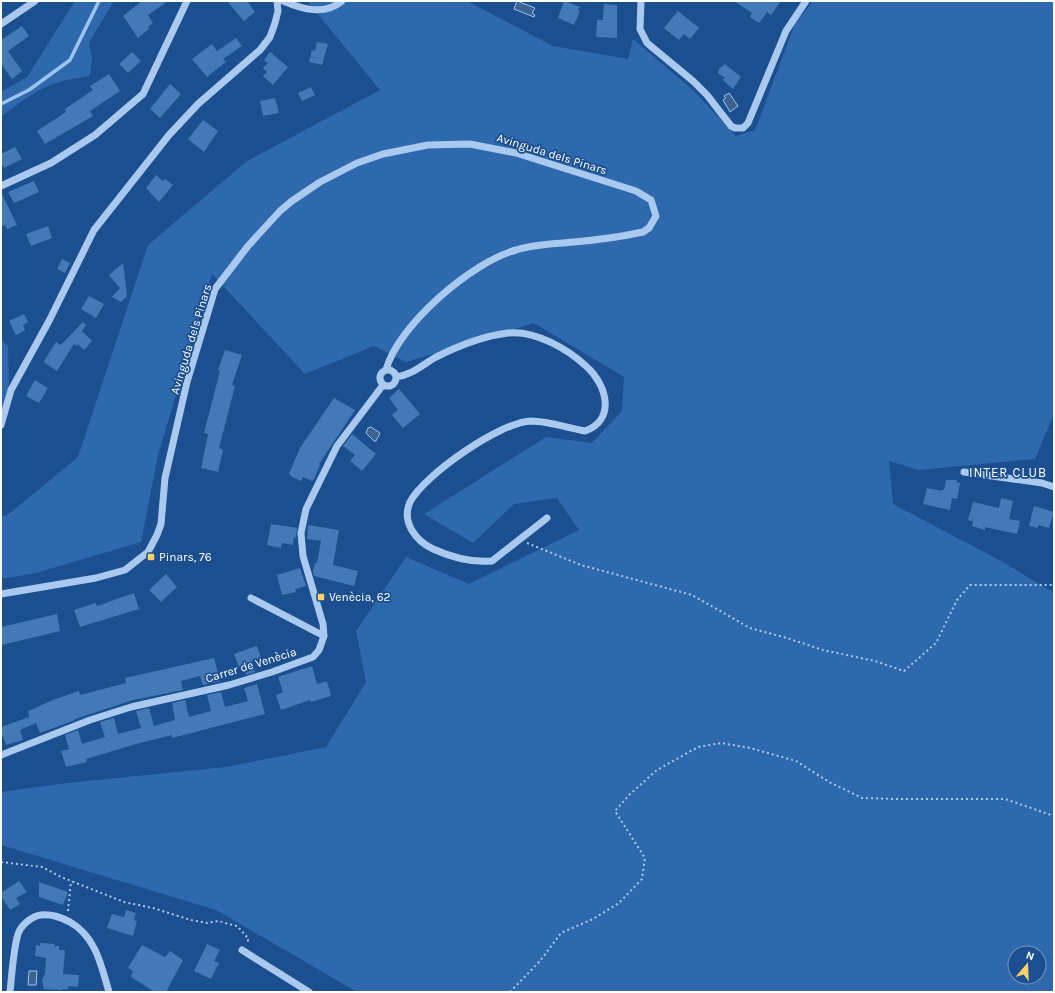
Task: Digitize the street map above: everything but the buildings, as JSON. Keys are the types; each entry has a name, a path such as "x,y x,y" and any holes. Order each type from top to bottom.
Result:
{"street":[{"path":"1,24 35,1"},
{"path":"1,186 51,163 95,135 143,94 187,1"},
{"path":"1,425 11,390 49,321 94,230 169,135 198,104 260,50 270,37 275,23 278,11 277,1"},
{"path":"283,1 299,8 313,10 324,10 337,6 342,1"},
{"path":"641,1 640,29 648,43 693,81 731,126 738,128 746,126 748,123 786,31 806,1"},
{"name":"Avinguda dels Pinars","path":"1,594 96,578 125,570 148,552 157,536 161,524 165,478 187,382 215,289 248,246 280,211 320,182 357,163 383,154 428,145 470,144 516,153 636,191 651,200 656,216 649,228 643,232 517,249 485,263 446,291 421,316 390,357 386,370"},
{"path":"396,377 413,372 435,358 464,344 508,333 526,334 553,344 588,367 599,382 606,404 603,417 594,428 585,431 531,421 500,431 464,452 437,472 423,485 410,504 408,520 414,536 426,546 468,561 492,561 547,518"},
{"path":"386,370 392,371 396,377 395,382 391,386 383,385 380,381 380,375 386,370"},
{"path":"324,636 323,624 303,556 302,533 306,509 337,446 383,385"},
{"path":"964,472 1042,482 1054,487"},
{"path":"252,598 324,636"},
{"name":"Carrer de Venècia","path":"1,755 48,735 118,711 228,685 313,657 319,650 324,636"},
{"path":"10,992 18,933 25,924 36,916 48,914 60,916 87,935 98,954 110,992"},
{"path":"242,950 309,992"}],"path":[{"path":"519,540 581,565 692,595 750,628 823,650 875,661 904,670 936,643 957,600 970,585 1054,585"},
{"path":"510,992 540,961 562,933 593,919 620,903 642,879 645,858 615,811 629,795 657,770 698,747 721,743 750,748 796,761 829,782 862,798 1005,799 1054,816"},
{"path":"1,862 42,867 71,881 124,902 153,908 191,920 207,923 218,922 237,926 248,938 249,954"},
{"path":"67,921 71,881"}],"shaded area":[{"path":"75,1 114,1 90,41 89,47 92,57 90,75 64,81 44,88 22,101 1,117 1,92 27,77"},
{"path":"307,1 467,1 553,46 628,59 633,39 693,90 736,136 755,130 795,24 813,1 1054,1 1054,414 1035,459 919,470 889,461 893,504 1003,562 1054,593 1054,992 357,992 216,910 1,845 1,792 67,783 226,767 326,747 366,682 356,631 406,557 469,584 579,530 557,498 514,504 473,543 424,514 546,437 592,443 622,411 624,377 534,323 406,362 374,346 305,374 212,274 158,455 141,542 36,573 1,579 1,517 10,513 78,457 148,245 247,161 380,90"},
{"path":"517,1 535,8 532,13 535,15 534,17 514,9"},
{"path":"729,93 738,106 730,112 723,100 726,98 724,96"},
{"path":"1,340 8,346 9,384 1,412"},
{"path":"371,427 380,433 376,441 374,441 366,433 368,428"},
{"path":"29,971 37,971 36,985 28,985"}],"waterway":[{"path":"1,104 29,90 70,60 99,1"}],"place":[{"name":"Pinars, 76","path":"151,557"},
{"name":"Venècia, 62","path":"321,597"}],"district":[{"name":"INTER CLUB","path":"1008,472"}]}
